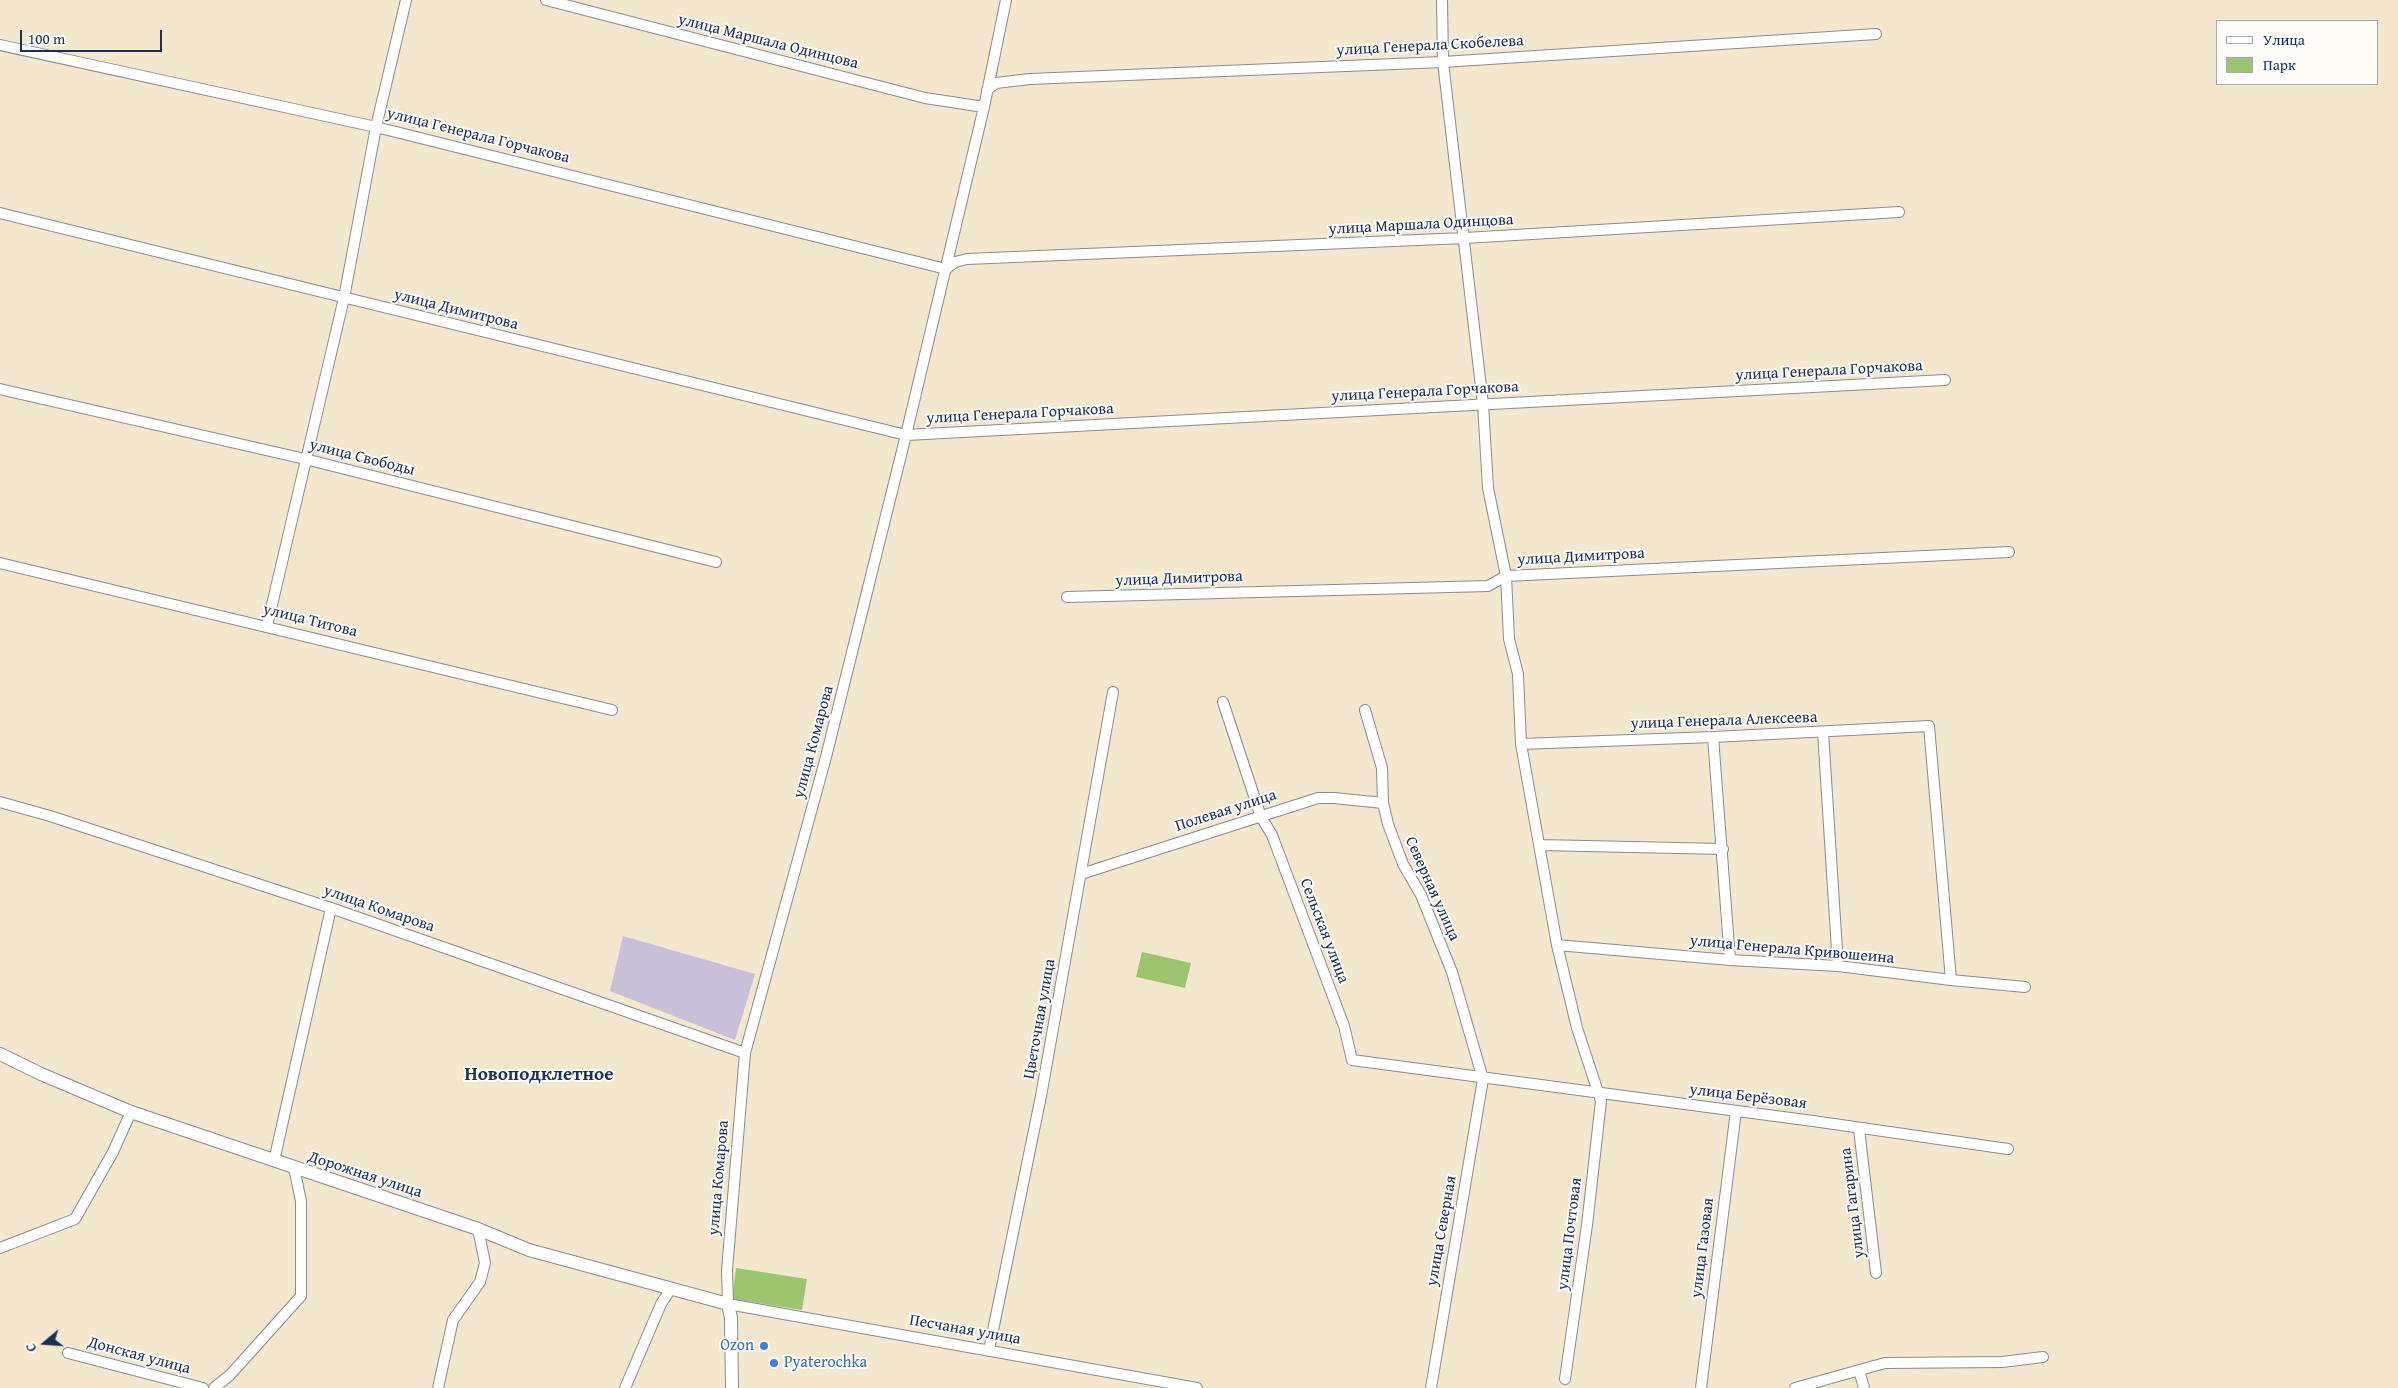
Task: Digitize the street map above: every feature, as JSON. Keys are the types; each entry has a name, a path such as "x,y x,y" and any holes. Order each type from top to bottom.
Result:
{"street":[{"path":"267,626 344,298 376,126 406,0"},
{"name":"улица Маршала Одинцова","path":"546,0 925,98 984,107"},
{"name":"улица Комарова","path":"728,1304 727,1270 745,1053 826,757 906,435 988,90 1006,0"},
{"name":"улица Почтовая","path":"1442,0 1443,62 1483,404 1488,488 1506,576 1509,639 1518,674 1520,744 1557,945 1576,1028 1601,1101 1587,1225 1565,1379"},
{"name":"улица Генерала Скобелева","path":"988,90 996,83 1030,79 1443,62 1876,34"},
{"name":"улица Генерала Горчакова","path":"0,45 376,126 946,269"},
{"name":"улица Димитрова","path":"0,212 906,435"},
{"name":"улица Маршала Одинцова","path":"946,269 955,262 967,259 1465,238 1899,212"},
{"name":"улица Генерала Горчакова","path":"906,435 1945,380"},
{"name":"улица Свободы","path":"0,389 305,460 716,562"},
{"name":"улица Димитрова","path":"1067,597 1488,586 1506,576 2009,552"},
{"name":"улица Титова","path":"0,563 612,710"},
{"name":"Цветочная улица","path":"989,1350 1041,1096 1113,692"},
{"name":"Сельская улица","path":"1223,702 1261,817 1272,836 1344,1026 1352,1060"},
{"name":"Северная улица","path":"1365,710 1382,768 1383,803 1388,824 1403,864 1421,895 1452,972 1483,1079"},
{"name":"улица Генерала Алексеева","path":"1520,744 1929,726 1951,980"},
{"path":"1823,732 1838,966"},
{"path":"1713,737 1730,960"},
{"name":"Полевая улица","path":"1081,874 1281,809 1325,797 1383,803"},
{"name":"улица Комарова","path":"0,802 50,816 331,908 745,1053"},
{"path":"1539,845 1723,849"},
{"path":"274,1161 331,908"},
{"name":"улица Генерала Кривошеина","path":"1557,945 1730,960 1838,966 2025,987"},
{"name":"Дорожная улица","path":"0,1054 50,1078 131,1112 478,1229 529,1250 670,1290 728,1304"},
{"name":"улица Берёзовая","path":"1352,1060 2008,1149"},
{"name":"улица Северная","path":"1431,1388 1483,1079"},
{"name":"улица Газовая","path":"1701,1388 1736,1111"},
{"path":"0,1248 74,1219 90,1195 131,1112"},
{"name":"улица Гагарина","path":"1859,1129 1876,1273"},
{"path":"214,1388 230,1375 301,1296 301,1201 294,1168"},
{"path":"438,1388 453,1320 480,1282 485,1263 478,1229"},
{"path":"625,1388 661,1304 670,1290"},
{"path":"728,1304 731,1318 732,1388"},
{"name":"Песчаная улица","path":"728,1304 1197,1388"},
{"name":"Донская улица","path":"68,1353 203,1388"},
{"path":"1795,1388 1885,1363 2002,1362 2043,1357"},
{"path":"1858,1370 1864,1388"}],"shaded area":[{"path":"623,936 755,974 735,1040 610,991"}],"green space":[{"path":"1142,952 1191,963 1185,988 1136,977"},
{"path":"736,1268 807,1279 802,1310 732,1299"}],"place":[{"name":"Ozon","path":"764,1346"},
{"name":"Pyaterochka","path":"774,1363"}],"district":[{"name":"Новоподклетное","path":"539,1075"}]}
